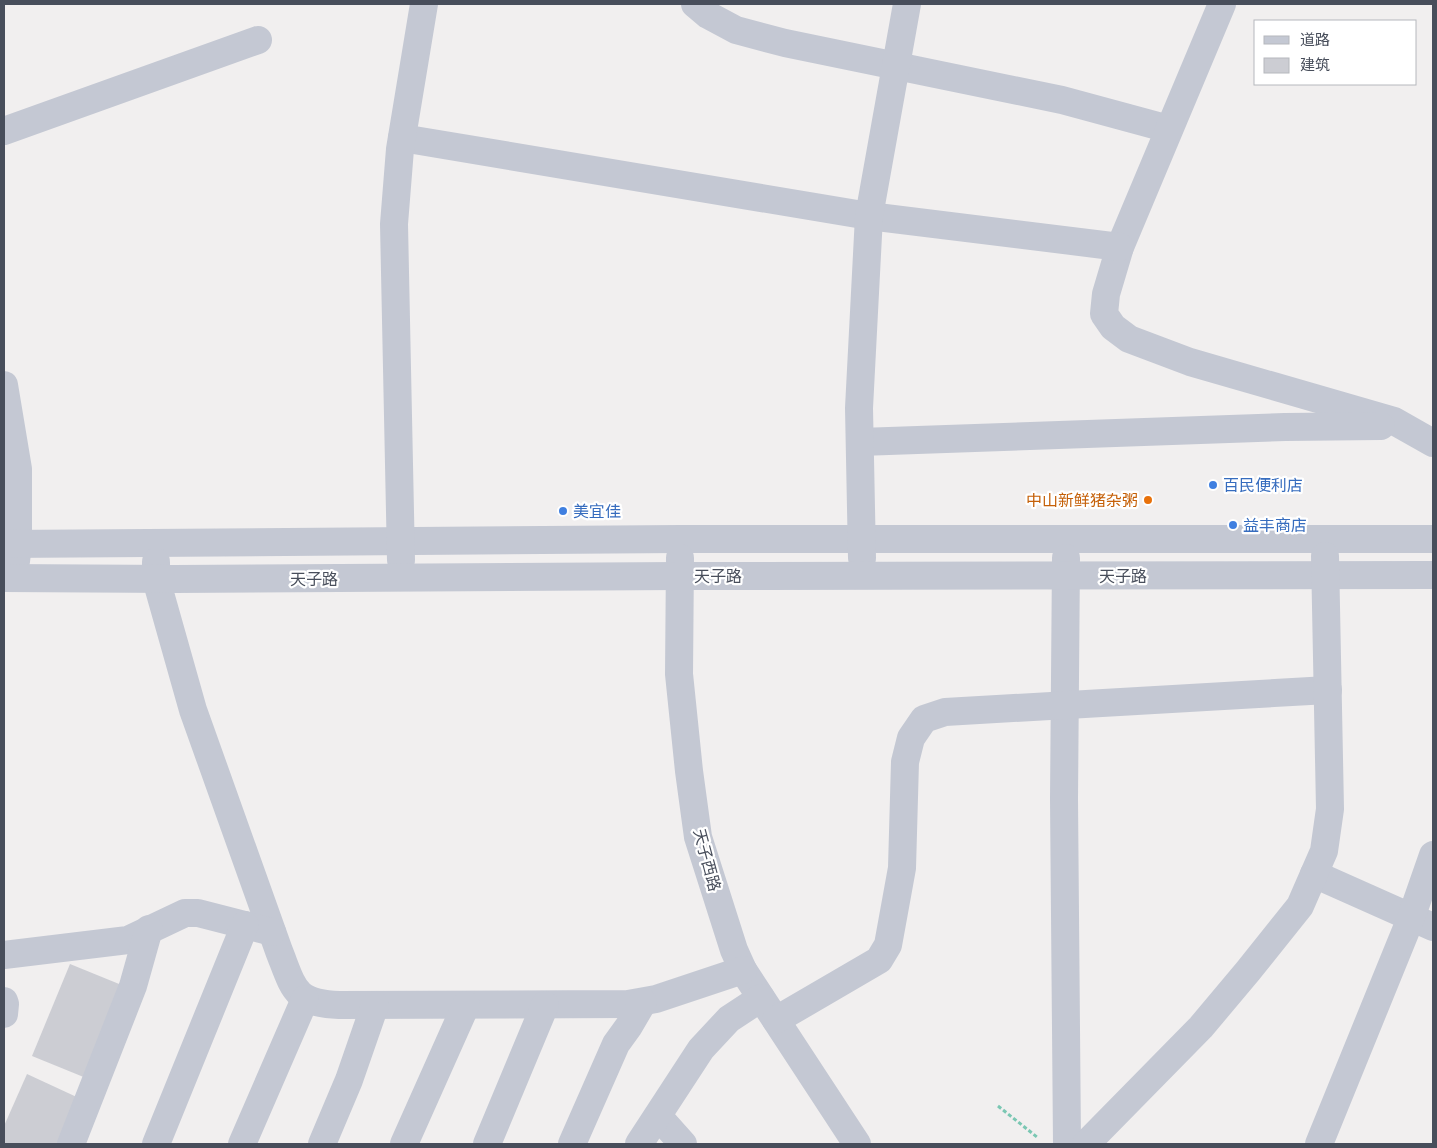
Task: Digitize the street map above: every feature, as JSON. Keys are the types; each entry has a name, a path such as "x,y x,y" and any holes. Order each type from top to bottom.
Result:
{"street":[{"path":"402,578 394,224 402,138 424,4"},
{"path":"695,4 708,15 736,30 785,43 1062,100 1169,129"},
{"path":"862,577 863,540 859,408 869,216 907,4"},
{"path":"1222,4 1120,247 1106,294 1104,314 1113,327 1130,339 1190,362 1394,422 1433,443"},
{"path":"4,131 258,40"},
{"path":"402,138 869,216 1120,247"},
{"path":"4,385 9,443 18,468 9,578"},
{"path":"860,442 1285,427 1378,427 1394,422"},
{"path":"11,544 680,539 1433,540"},
{"name":"天子西路","path":"680,539 679,674 698,837 734,950 743,970 857,1144"},
{"path":"1086,1144 1201,1027 1248,971 1300,906 1324,851 1330,809 1327,575 1324,539"},
{"path":"1054,1142 1066,706 1066,540"},
{"path":"155,543 156,579 193,710 272,932 293,986 305,999 326,1004 375,1005 628,1004 656,999 743,970"},
{"name":"天子路","path":"9,578 1433,575"},
{"path":"776,1020 879,960 888,945 902,868 905,762 911,738 924,719 945,712 1328,690"},
{"path":"1320,1144 1422,922 1433,855"},
{"path":"1314,874 1422,922"},
{"path":"4,955 128,940 177,916 190,912 272,932"},
{"path":"156,1144 245,925"},
{"path":"71,1144 133,986 149,929"},
{"path":"639,1144 702,1049 729,1019 761,998"},
{"path":"242,1144 305,999"},
{"path":"4,1001 4,1014"},
{"path":"572,1144 616,1044 643,1002"},
{"path":"322,1144 349,1080 375,1005"},
{"path":"404,1144 466,1005"},
{"path":"487,1144 545,1005"},
{"path":"658,1116 683,1144"}],"path":[{"path":"998,1106 1054,1142"}],"building":[{"path":"70,964 124,986 86,1078 32,1056"},
{"path":"27,1074 81,1099 61,1144 4,1144 4,1126"}],"place":[{"name":"百民便利店","path":"1213,485"},
{"name":"中山新鲜猪杂粥","path":"1148,500"},
{"name":"美宜佳","path":"563,511"},
{"name":"益丰商店","path":"1233,525"}]}
